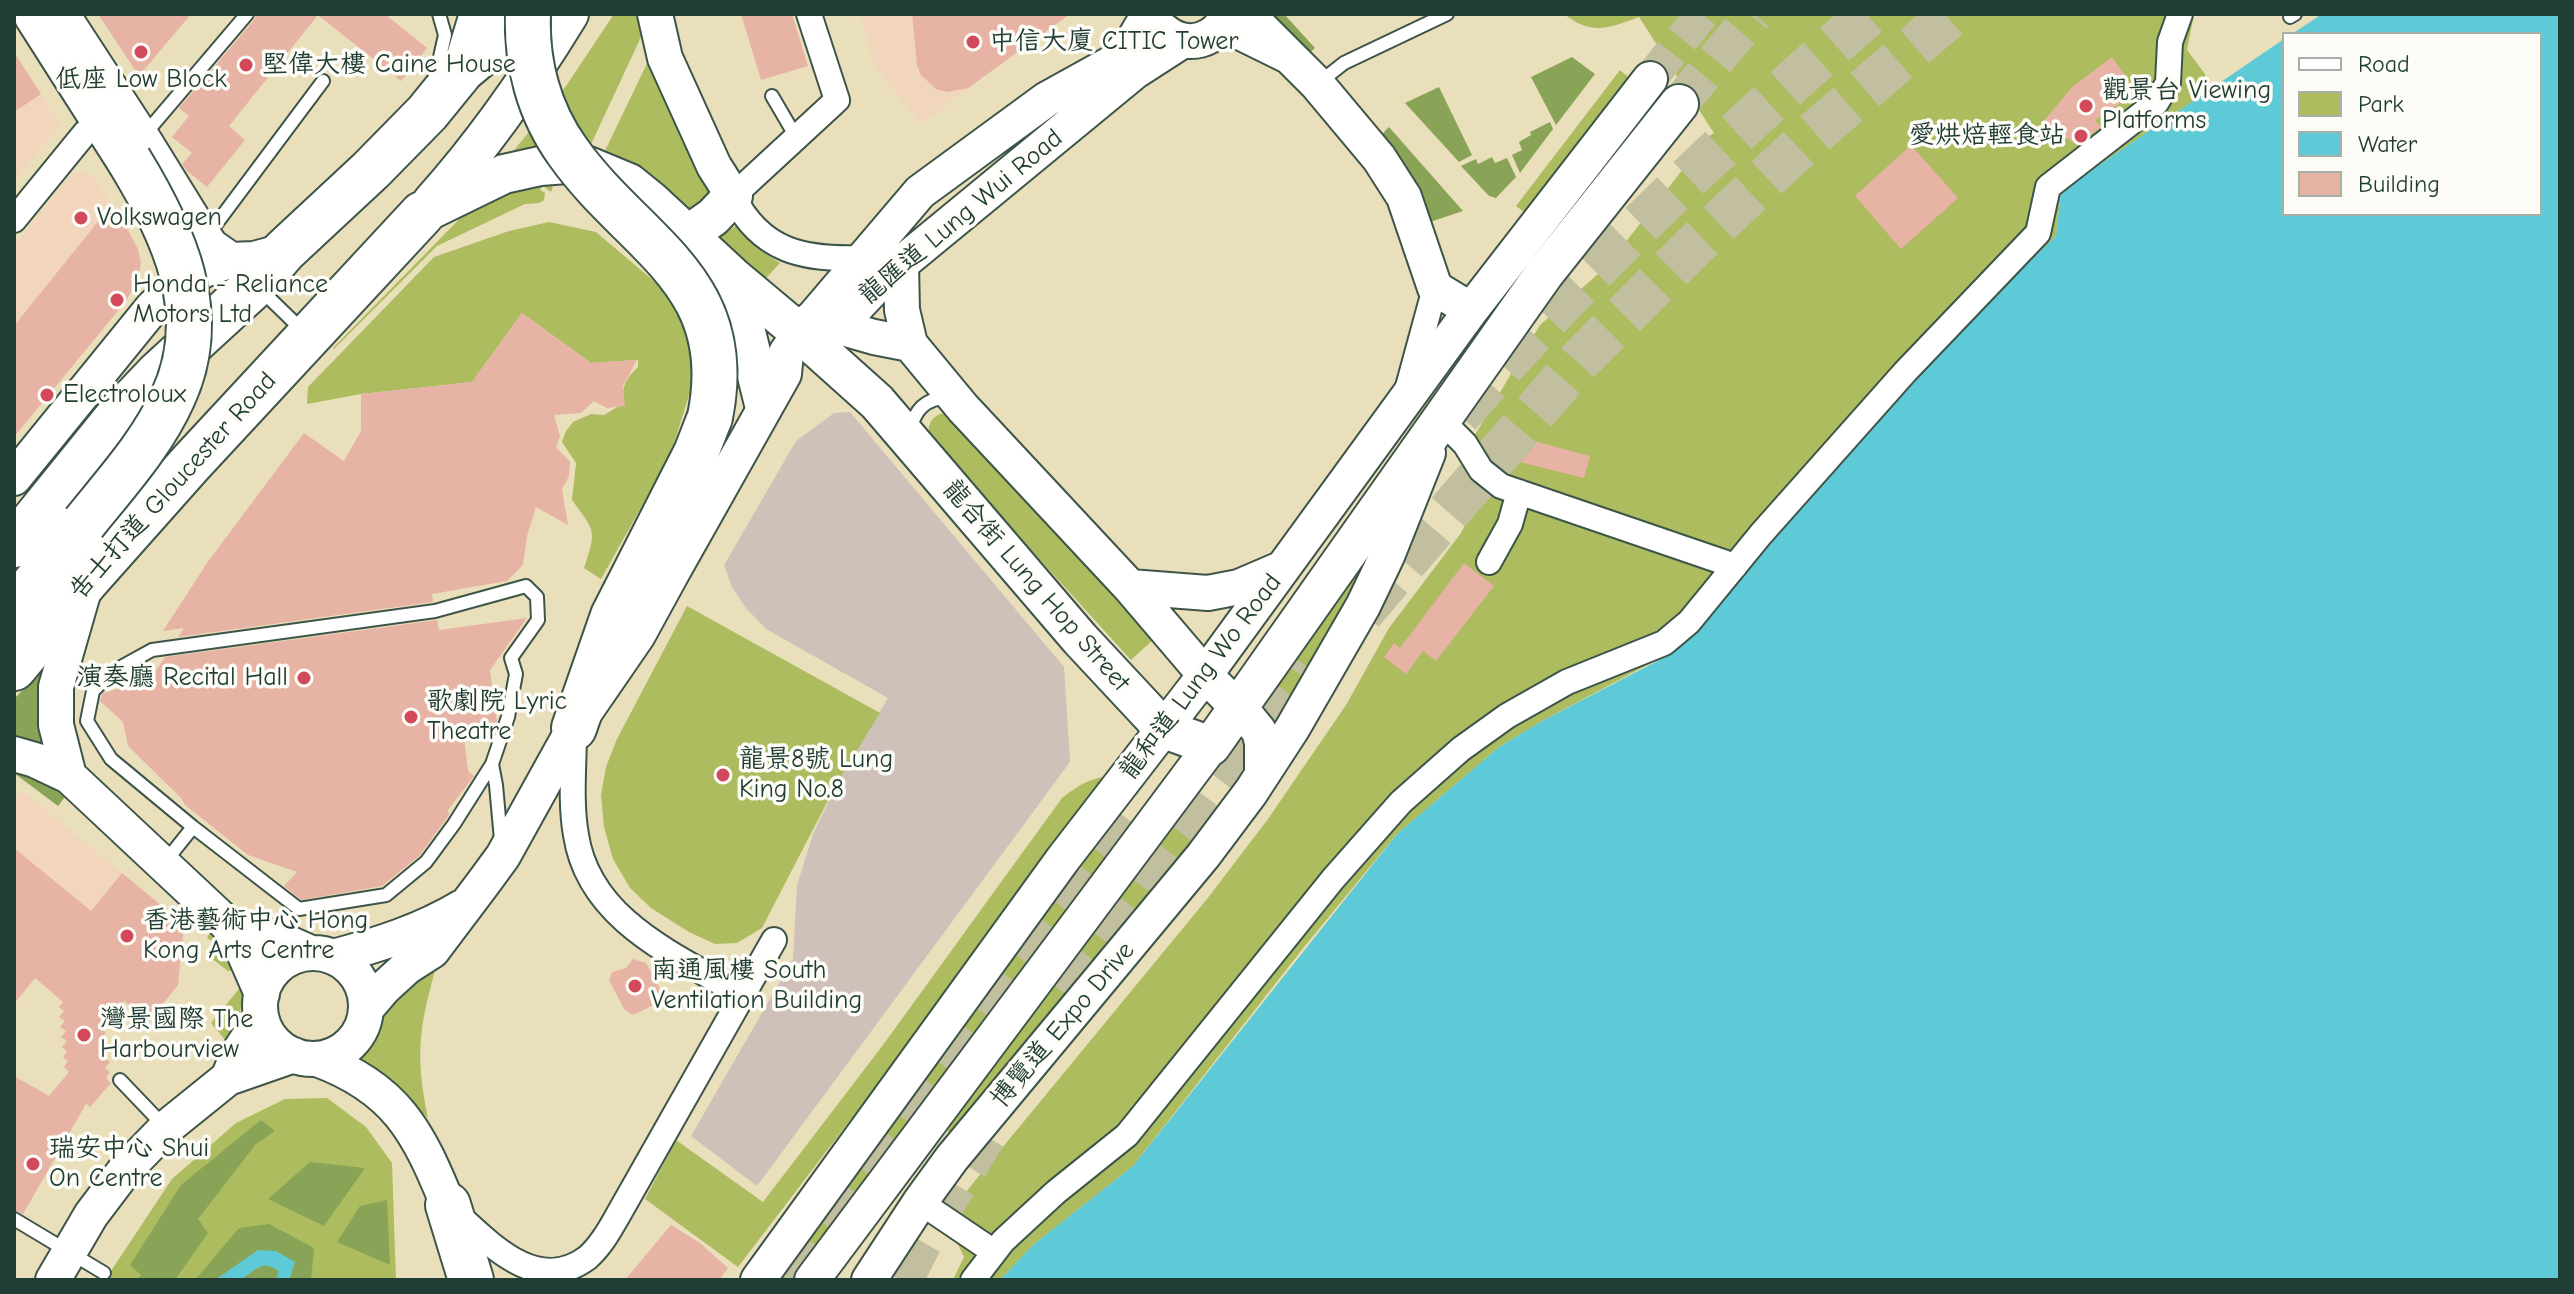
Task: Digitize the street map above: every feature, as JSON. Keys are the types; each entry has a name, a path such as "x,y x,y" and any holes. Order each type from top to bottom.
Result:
{"highway":[{"path":"15,543 119,415 158,374 221,251 284,251 371,170 427,113 462,70 511,29 521,14"},
{"path":"528,14 528,43 535,81 556,134 593,182 677,268 698,302 715,360 710,417 696,453 613,616 574,728"},
{"path":"14,609 147,442 173,398 186,360 189,330 189,298 179,259 153,202 37,16"},
{"name":"告士打道 Gloucester Road","path":"14,668 86,581 422,214"},
{"path":"448,1205 471,1280"}],"main road":[{"path":"462,70 479,14"},
{"path":"422,214 483,143 540,62 569,14"},
{"path":"655,14 665,58 714,166 733,196 713,217 689,234"},
{"name":"龍匯道 Lung Wui Road","path":"774,389 804,367 817,332 862,258 920,192 1047,99 1112,63 1133,41 1151,14 1162,29 1182,41"},
{"path":"37,16 142,137 221,251"},
{"path":"1232,19 1308,75 1379,158 1404,197 1435,288 1471,310"},
{"name":"龍匯道 Lung Wui Road","path":"817,332 1134,72 1182,41 1202,40 1232,19"},
{"name":"龍和道 Lung Wo Road","path":"758,1280 1063,859 1205,675 1471,310 1650,79"},
{"name":"龍和道 Lung Wo Road","path":"812,1280 1211,746 1544,274 1679,104"},
{"name":"龍合街 Lung Hop Street","path":"422,214 504,174 540,166 588,166 629,183 732,276 817,332 1080,639 1164,729 1176,736 1211,746"},
{"path":"160,246 178,249 192,239 221,251"},
{"path":"14,478 153,307 176,287 204,270 221,251"},
{"path":"901,265 899,292 910,344 953,396 1259,731 1262,774"},
{"path":"366,1009 407,967 432,951 503,856 574,728 638,635 774,389 758,371 732,276"},
{"path":"817,332 910,344"},
{"name":"博覽道 Expo Drive","path":"869,1280 920,1202 962,1146 1203,856 1292,729 1363,606 1387,556 1441,420"},
{"path":"668,580 740,452"},
{"path":"1130,587 1208,593 1239,587 1281,569"},
{"path":"69,776 56,725 56,687 86,581"},
{"path":"14,754 69,776 227,924 241,946 272,1040 359,1077 399,1112 429,1158 448,1205"},
{"path":"228,1078 262,1006 270,975 278,966 288,959 376,945 469,903"},
{"path":"61,1267 91,1215 125,1170 166,1128 228,1078 306,1057 328,1058 348,1046 362,1028 366,997 358,976 343,962 227,924"}],"street":[{"path":"809,14 837,100 733,196 744,217 767,239 795,254 830,259 862,258"},
{"path":"973,1280 1003,1241 1056,1192 1127,1135 1333,879 1401,802 1461,749 1507,716 1567,682 1664,643 1689,622 1905,372 2038,233 2048,187 2156,103 2168,83 2170,42 2180,14"},
{"path":"37,16 85,133 160,246 168,278 153,307"},
{"path":"14,220 85,133"},
{"path":"1405,401 1435,288"},
{"path":"1441,420 1465,444 1481,470 1491,479 1519,492 1735,566"},
{"path":"1489,562 1510,524 1519,492"},
{"path":"574,728 575,834 594,885 613,910 636,931 743,995"},
{"path":"448,1205 521,1267 541,1273 551,1272 576,1265 587,1258 617,1217 774,940"},
{"path":"920,1202 994,1252"},
{"path":"448,1205 453,1280"}],"lane":[{"path":"142,137 247,14"},
{"path":"427,113 445,35 439,14"},
{"path":"1308,75 1344,63 1447,14"},
{"path":"321,321 221,251 323,81"},
{"path":"772,96 796,137"},
{"path":"908,438 913,419 922,405 953,396"},
{"path":"526,586 537,597 538,620 511,658 516,674 508,717 492,764 426,862 386,895 299,909 111,759 87,721 93,691 112,672 152,650 435,611 526,586"},
{"path":"492,764 503,856"},
{"path":"162,865 193,827"},
{"path":"120,1080 166,1128"},
{"path":"16,1222 61,1267 104,1273"}],"shaded area":[{"name":"中信大廈 CITIC Tower","path":"861,14 1069,14 921,124 873,64"},
{"path":"14,52 60,125 14,182"},
{"path":"82,171 94,177 135,243 140,256 140,273 134,289 39,407 14,387 14,246 70,176"},
{"path":"850,412 1064,667 1070,762 757,1186 691,1136 793,959 797,885 813,834 837,783 888,698 766,629 732,587 724,565 796,441 834,413"},
{"path":"22,790 122,873 14,1004 14,799"}],"green space":[{"path":"614,14 647,14 648,22 586,155 507,159 566,86"},
{"path":"1259,14 1284,14 1315,48 1307,55"},
{"path":"1564,14 2194,14 2187,50 2205,74 2208,91 2061,191 2056,236 1994,296 1732,588 1694,635 1681,647 1499,747 1397,834 1304,947 1133,1166 1034,1244 1000,1280 953,1280 964,1257 955,1238 951,1210 1207,899 1268,819 1346,705 1389,628 1461,533 1471,506 1471,487 1460,460 1540,325 1606,267 1714,133 1639,17 1592,28"},
{"path":"652,53 713,182 712,207 700,219 602,157"},
{"path":"1572,57 1595,74 1556,125 1531,77"},
{"path":"1620,70 1628,77 1524,212 1516,206"},
{"path":"1439,87 1472,155 1459,162 1405,103"},
{"path":"1550,122 1553,129 1520,173 1512,155 1522,150 1519,142 1531,135 1530,132"},
{"path":"1389,127 1463,211 1430,222 1380,136"},
{"path":"1492,157 1495,163 1507,158 1516,177 1496,198 1489,196 1461,166 1476,159 1478,164"},
{"path":"544,181 553,187 551,192 543,186 540,190 545,193 544,200 525,204 437,246 333,348 480,198"},
{"path":"549,222 596,232 682,305 696,373 670,456 601,579 584,568 592,531 572,500 576,463 562,442 573,422 591,414 604,415 624,403 624,387 638,367 638,360 591,363 522,313 472,382 361,394 307,404 308,387 434,257 509,231"},
{"path":"737,225 761,251 780,263 758,287 710,242"},
{"path":"944,413 950,415 1155,638 1131,660 932,441 930,423"},
{"path":"1377,544 1283,723 1265,700"},
{"name":"龍景8號 Lung King No.8","path":"687,606 880,713 837,783 762,928 737,943 715,944 651,908 630,888 613,859 604,827 601,795 606,767 617,739"},
{"path":"47,665 52,755 14,747 14,699"},
{"path":"14,765 38,777 65,797 58,806 14,773"},
{"path":"1113,776 738,1267 645,1199 676,1140 763,1202 883,1045 1062,798 1086,782"},
{"path":"1110,822 1132,840 799,1280 778,1280"},
{"path":"1171,823 1197,844 955,1136 947,1131"},
{"path":"211,931 240,970 228,971 211,958 218,945 207,938"},
{"path":"436,967 423,1025 420,1059 428,1118 390,1083 354,1058 370,1042 381,1017 402,994"},
{"path":"243,984 240,1015 226,1041 211,1023"},
{"path":"327,1098 366,1127 392,1163 396,1280 105,1280 172,1179 236,1123 285,1099"},
{"path":"261,1120 275,1131 256,1144 198,1219 208,1233 175,1280 138,1280 141,1275 130,1265 181,1185"},
{"path":"310,1162 365,1168 324,1226 268,1199"},
{"path":"387,1200 390,1265 337,1242 360,1206"},
{"path":"269,1224 314,1248 311,1280 289,1280 292,1273 259,1250 215,1280 195,1280 239,1228"},
{"path":"270,1265 279,1271 276,1280 239,1280 261,1266"}],"water":[{"path":"2322,14 2560,14 2560,1280 1000,1280 1034,1244 1133,1166 1397,834 1499,747 1667,656 1694,635 1874,419 2056,236 2061,191 2282,40 2282,216 2542,216 2542,32 2295,32"},
{"path":"258,1250 276,1251 295,1262 289,1280 276,1280 279,1271 260,1266 236,1280 215,1280"}],"building":[{"name":"低座 Low Block","path":"98,14 191,14 139,76"},
{"name":"堅偉大樓 Caine House","path":"256,14 385,14 427,48 401,81 318,15 229,126 245,140 207,187 186,170 182,164 192,153 172,137 189,116 179,108"},
{"path":"741,14 792,14 808,66 761,80"},
{"name":"中信大廈 CITIC Tower","path":"912,14 1070,14 968,88 947,92 936,89 921,75 917,65"},
{"path":"14,52 41,94 14,112"},
{"name":"觀景台 Viewing Platforms","path":"2112,57 2137,92 2095,120 2101,127 2077,145 2043,122 2072,87"},
{"path":"1911,145 1958,198 1901,249 1855,196"},
{"path":"105,213 128,230 138,249 141,263 137,284 14,437 14,326"},
{"path":"522,313 591,363 637,360 623,386 625,406 607,408 594,401 581,413 554,415 560,436 556,447 570,462 569,476 562,489 568,525 536,507 527,536 523,565 507,581 432,594 433,602 178,637 184,628 163,631 207,563 304,433 344,461 361,431 361,394 472,382"},
{"path":"1526,439 1590,456 1584,478 1520,462"},
{"path":"1464,563 1494,586 1436,661 1423,651 1406,674 1384,657 1394,643 1400,648"},
{"path":"527,618 490,670 497,722 493,734 464,738 468,771 474,776 419,856 382,886 301,900 284,886 297,872 248,855 185,805 128,746 123,722 100,701 103,693 150,680 165,657 437,620 439,630"},
{"path":"14,848 91,911 122,873 184,924 178,985 149,1021 124,1001 101,1028 106,1033 102,1038 107,1042 103,1048 108,1052 104,1058 110,1062 105,1068 110,1072 106,1078 111,1083 90,1107 86,1104 23,1214 14,1210 14,1076 49,1096 69,1072 64,1067 68,1061 63,1057 67,1051 62,1047 67,1041 61,1037 66,1031 60,1027 65,1021 59,1017 64,1011 59,1007 63,1002 35,978 14,1004"},
{"name":"南通風樓 South Ventilation Building","path":"633,959 646,963 662,993 658,1003 633,1015 624,1009 609,980 612,972 626,968"},
{"path":"671,1225 700,1243 728,1268 719,1280 625,1280"}],"tunnel":[{"path":"1650,79 1702,14"},
{"path":"1679,104 1754,14"},
{"path":"1459,415 1556,309 1657,208 1869,14"},
{"path":"1362,612 1578,362 1694,246 1810,137 1952,14"},
{"path":"1068,996 1315,673"},
{"path":"789,1280 1143,809"},
{"path":"901,1280 984,1135"}],"place":[{"name":"中信大廈 CITIC Tower","path":"973,42"},
{"name":"低座 Low Block","path":"141,52"},
{"name":"堅偉大樓 Caine House","path":"246,65"},
{"name":"觀景台 Viewing Platforms","path":"2086,106"},
{"name":"愛烘焙輕食站","path":"2081,136"},
{"name":"Volkswagen","path":"81,218"},
{"name":"Honda - Reliance Motors Ltd","path":"117,300"},
{"name":"Electroloux","path":"47,395"},
{"name":"演奏廳 Recital Hall","path":"304,678"},
{"name":"歌劇院 Lyric Theatre","path":"411,717"},
{"name":"龍景8號 Lung King No.8","path":"723,775"},
{"name":"香港藝術中心 Hong Kong Arts Centre","path":"127,936"},
{"name":"南通風樓 South Ventilation Building","path":"635,986"},
{"name":"灣景國際 The Harbourview","path":"84,1035"},
{"name":"瑞安中心 Shui On Centre","path":"33,1164"}]}
